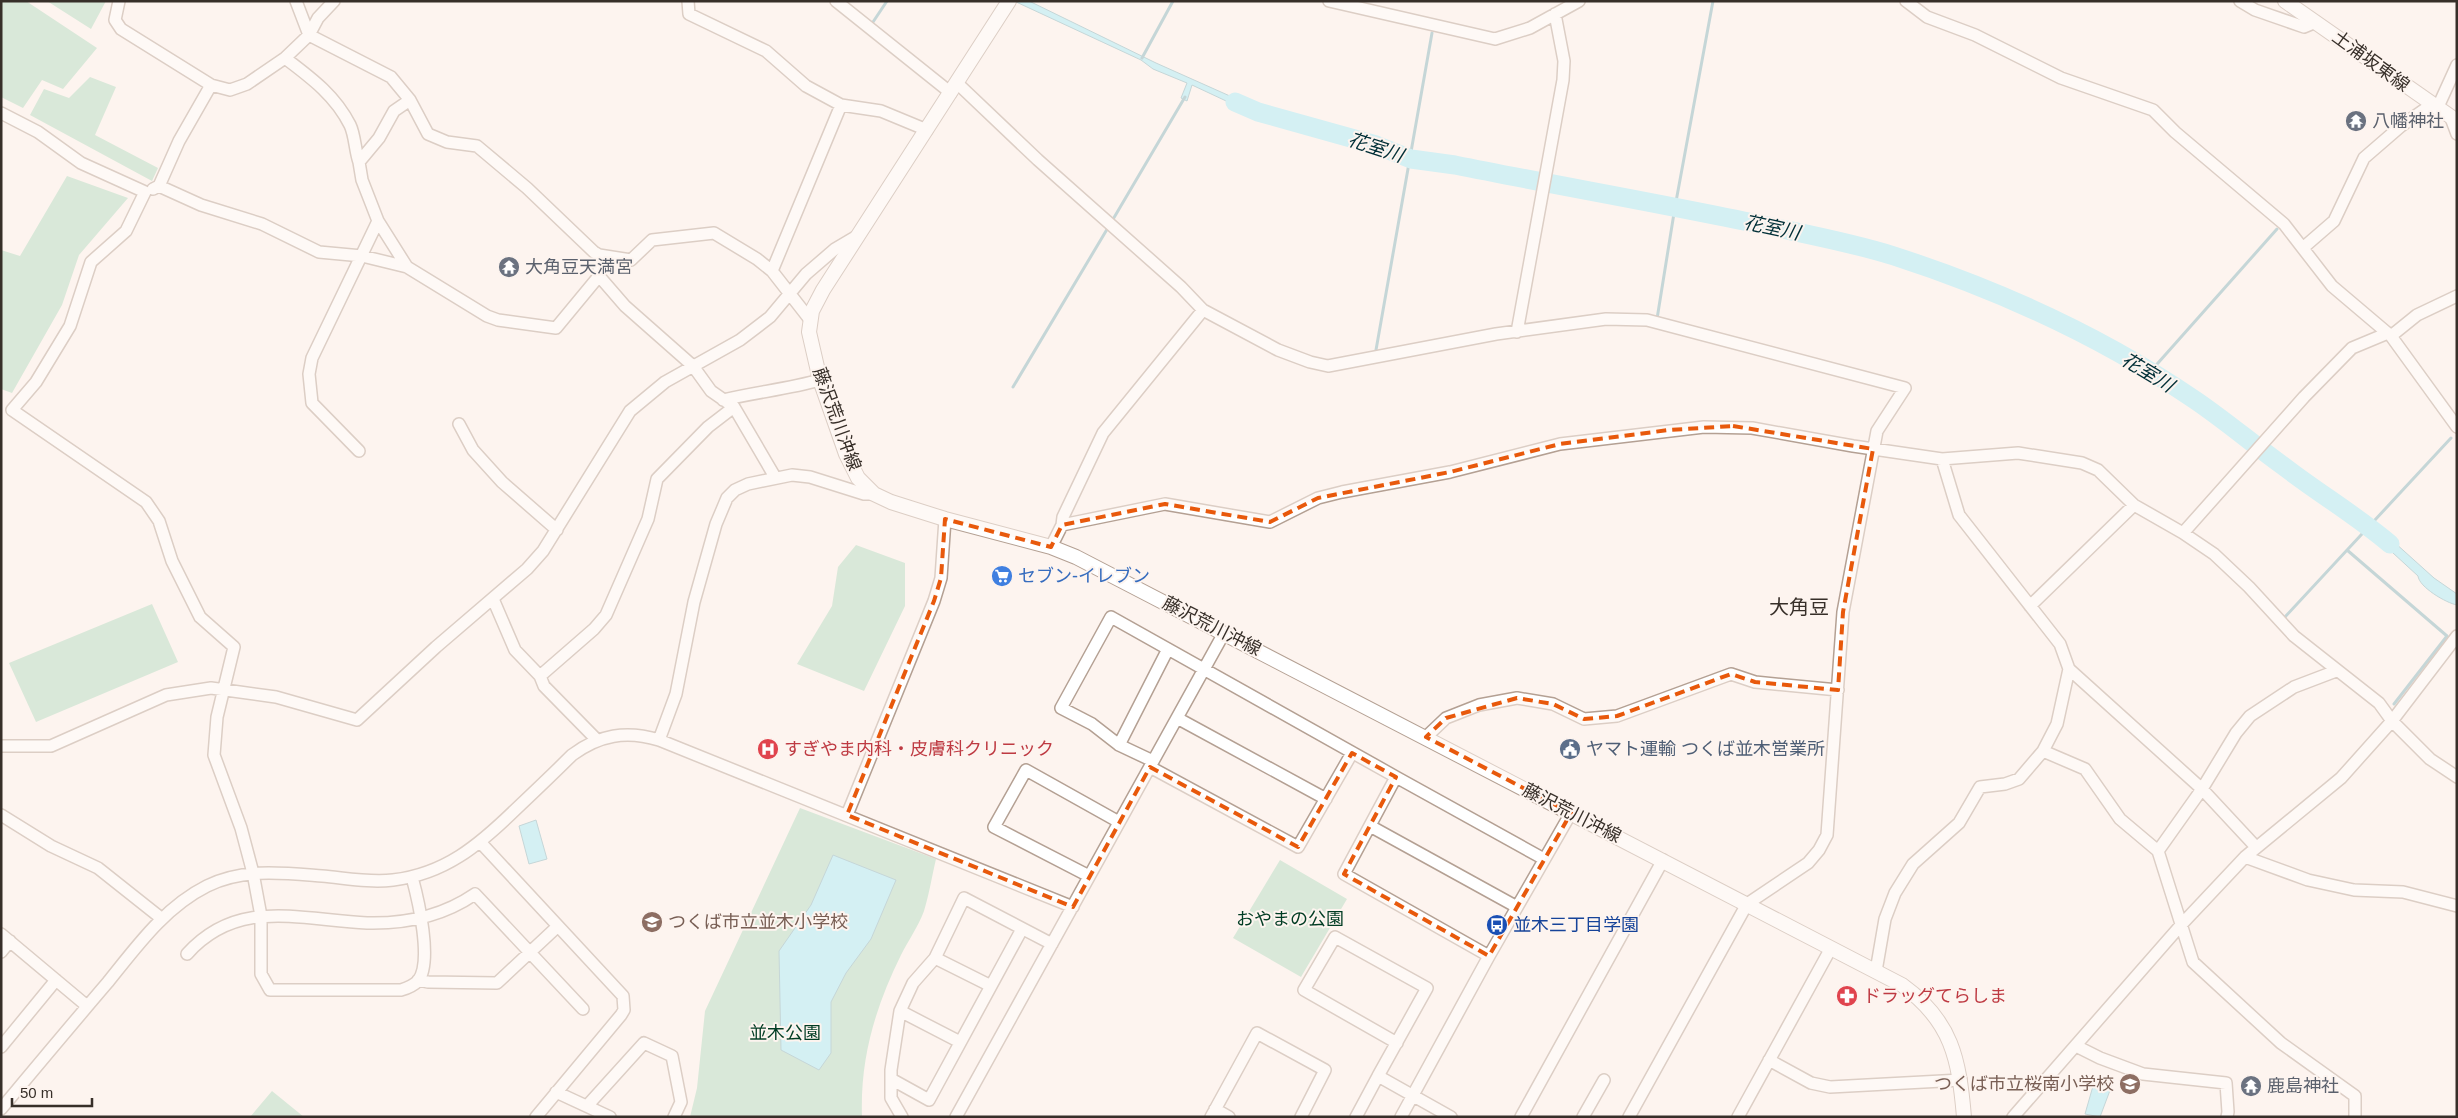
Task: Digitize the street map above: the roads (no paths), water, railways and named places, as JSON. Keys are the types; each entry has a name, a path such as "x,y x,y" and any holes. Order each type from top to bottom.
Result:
{"main road":[{"name":"藤沢荒川沖線","path":"1009,1 812,311 809,332 820,380 852,466 864,486 874,494 891,502 945,520 1051,547 1076,556 1876,971 1920,998 1948,1034 1961,1080 1964,1117"},
{"name":"土浦坂東線","path":"2285,1 2454,120"}],"street":[{"path":"119,1 115,20 121,29 211,85 230,90 247,84 285,58 309,34 318,18 334,1"},
{"path":"296,1 309,34 392,78 410,100 428,134 447,142 477,146 527,188 599,255 631,260 652,240 714,233 758,259 772,270 811,321"},
{"path":"688,1 689,14 766,51 806,86 841,105 881,111 927,130"},
{"path":"836,1 954,88 1181,287 1203,310 1278,350 1310,362 1328,366 1517,332 1606,320 1646,320 1905,388 1877,431 1843,612 1829,821 1824,843 1808,863 1747,904 1629,1117"},
{"path":"1328,1 1495,39 1530,28 1579,1"},
{"path":"1906,1 1927,17 1974,34 2062,78 2153,110 2175,132 2284,224 2304,247 2332,286 2390,335 2457,427"},
{"path":"2240,1 2255,10 2304,27 2316,22"},
{"path":"1517,332 1563,80 1564,61 1555,14"},
{"path":"285,58 318,83 333,99 351,126 362,180 378,220 407,267"},
{"path":"2304,247 2334,221 2364,158 2402,126 2434,107 2457,65"},
{"path":"211,85 179,140 159,186 145,192 126,231 91,262 70,326 36,382 12,410 146,502 159,520 172,561 200,617 234,647 217,718 214,755 239,822 253,873 261,916 261,974 270,990 401,990 412,987 423,972 422,918 412,877"},
{"path":"359,162 379,138 394,111 410,100"},
{"path":"772,270 841,105"},
{"path":"1,114 38,132 81,163 145,192"},
{"path":"2454,120 2457,134"},
{"path":"159,186 201,205 262,224 319,252 362,256 407,267 487,316 498,320 556,328 599,276 599,255"},
{"path":"360,451 312,403 309,374 312,358 378,220"},
{"path":"1,746 51,746 166,695 196,689 223,689 276,697 357,720 493,599 543,551 630,411 665,382 740,340 770,317 806,274 835,249 858,236"},
{"path":"599,276 625,306 693,366 711,391 734,407 775,476"},
{"path":"2183,533 2280,424 2352,348 2390,335 2417,315 2457,296"},
{"path":"1051,547 1062,525 1063,517 1103,433 1203,310"},
{"path":"724,400 754,392 790,389 820,380"},
{"path":"540,676 594,629 606,615 648,519 657,479 708,427 734,407"},
{"path":"459,424 473,450 502,482 557,530"},
{"path":"1062,525 1165,504 1270,522 1318,498 1450,472 1560,444 1704,427 1752,428 1873,449 1942,458 2018,453 2082,463 2098,470 2134,505 2183,533 2214,554 2249,587 2294,636 2379,703 2392,721 2430,759 2457,777"},
{"path":"1942,458 1959,515 2060,644 2069,669 2202,789 2256,847"},
{"path":"659,740 676,694 694,602 722,508 727,498 735,490 775,476 792,475 810,477 864,494 874,494"},
{"path":"2030,606 2134,505"},
{"path":"847,815 934,601 941,578 945,520"},
{"path":"493,599 515,650 540,676 544,686 597,740"},
{"path":"1352,753 1298,847 1119,745 1092,724 1061,708 1111,617 1544,859"},
{"path":"956,1117 1224,632"},
{"path":"2013,1117 2245,856 2341,778 2392,721 2457,636"},
{"path":"1119,745 1168,649"},
{"path":"1876,971 1885,919 1895,893 1913,864 1959,823 1980,787 2005,784 2019,779 2042,751 2057,724 2069,669"},
{"path":"2158,851 2202,789 2236,733 2250,716 2294,687 2336,671"},
{"path":"1426,737 1446,718 1479,706 1517,698 1553,704 1584,719 1617,716 1731,674 1755,682 1838,690"},
{"path":"1177,718 1326,799"},
{"path":"1,1109 162,918 180,901 208,885 231,877 253,873 295,874 375,881 412,877 444,866 481,843 572,756 597,740 610,735 628,734 659,740 1073,907"},
{"path":"2042,751 2085,769 2120,819 2158,851 2193,962 2281,1043 2355,1096 2355,1117"},
{"path":"1089,876 994,827 1026,770 1120,822"},
{"path":"1396,777 1344,874 1489,956"},
{"path":"1402,1117 1489,956 1571,813"},
{"path":"1,815 51,846 98,868 162,918"},
{"path":"1370,826 1517,907"},
{"path":"481,843 623,996 625,1003 621,1015 536,1117"},
{"path":"2245,856 2308,880 2354,890 2403,892 2457,906"},
{"path":"1523,1116 1663,860"},
{"path":"187,954 197,943 212,932 232,922 261,916 284,915 368,923 392,922 422,918 451,908 475,894 583,1009"},
{"path":"902,1117 891,1098 891,1079 900,1011 913,983 936,958 964,898 1052,944"},
{"path":"418,980 428,982 497,983 558,926"},
{"path":"891,1079 929,1100 1022,929"},
{"path":"1,952 6,937 87,1006"},
{"path":"1356,1117 1427,988 1335,937 1304,990 1397,1042"},
{"path":"1738,1117 1831,948"},
{"path":"936,958 991,986"},
{"path":"1,1047 56,980"},
{"path":"900,1011 960,1042"},
{"path":"1229,1117 1213,1113 1258,1033 1325,1070 1301,1117"},
{"path":"587,1106 644,1043 672,1056 681,1102 674,1117"},
{"path":"2076,1046 2100,1058 2143,1074 2226,1083 2227,1117"},
{"path":"1769,1060 1811,1083 1830,1087 1961,1080"},
{"path":"1378,1076 1451,1117"},
{"path":"1583,1117 1604,1080"},
{"path":"556,1092 610,1117"}],"water":[{"path":"1014,1 1029,1 1156,63 1259,109 1256,115 1192,85 1187,101 1181,98 1187,83 1153,69 1141,60"},
{"path":"2374,524 2434,578 2457,594 2457,605 2440,598 2423,585 2418,576 2368,530"},
{"path":"536,820 547,859 529,864 519,826"},
{"path":"833,855 896,880 871,939 846,973 831,1002 831,1053 819,1070 781,1050 779,951 811,905"},
{"path":"2095,1079 2112,1085 2100,1117 2085,1114"}],"waterway":[{"path":"873,22 887,1"},
{"path":"1142,58 1173,1"},
{"path":"1657,319 1675,207 1713,1"},
{"path":"1376,350 1432,33"},
{"path":"1112,221 1185,97"},
{"name":"花室川","path":"1235,102 1258,112 1376,145 1411,159 1455,165 1690,210 1863,247 1973,284 2087,336 2160,377 2207,408 2274,460 2365,524 2390,544"},
{"path":"1013,387 1109,226"},
{"path":"2150,372 2277,229"},
{"name":"花室川","path":"2284,618 2451,438"},
{"path":"2347,550 2447,636 2394,704"}],"place":[{"name":"八幡神社","path":"2356,121"},
{"name":"大角豆天満宮","path":"509,267"},
{"name":"セブン-イレブン","path":"1002,576"},
{"name":"すぎやま内科・皮膚科クリニック","path":"768,749"},
{"name":"ヤマト運輸 つくば並木営業所","path":"1570,749"},
{"name":"つくば市立並木小学校","path":"652,922"},
{"name":"並木三丁目学園","path":"1497,925"},
{"name":"ドラッグてらしま","path":"1847,996"},
{"name":"つくば市立桜南小学校","path":"2130,1084"},
{"name":"鹿島神社","path":"2251,1086"}],"district":[{"name":"大角豆","path":"1799,607"}],"park label":[{"name":"おやまの公園","path":"1290,919"},
{"name":"並木公園","path":"785,1033"}]}
